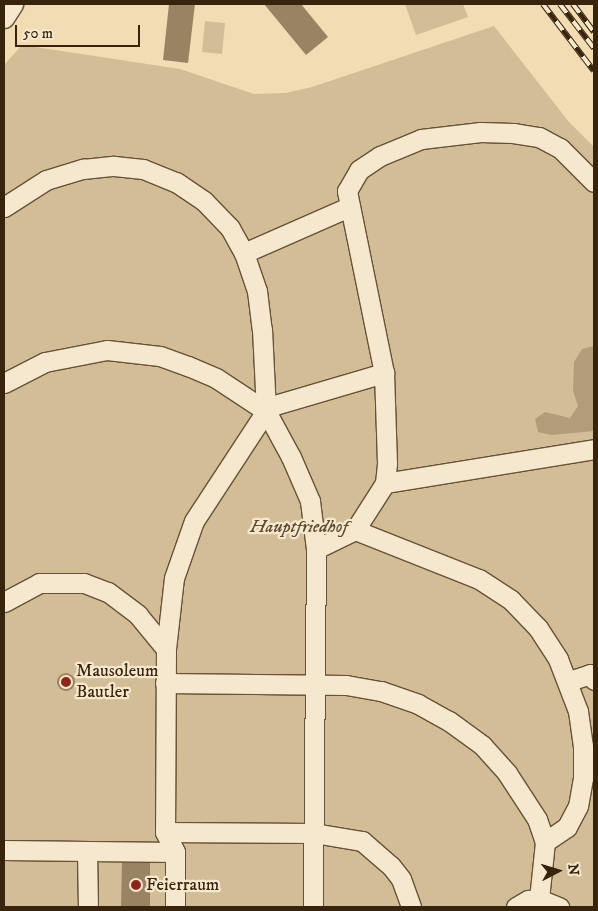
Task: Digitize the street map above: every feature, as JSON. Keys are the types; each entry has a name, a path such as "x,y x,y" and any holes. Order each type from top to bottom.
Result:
{"street":[{"path":"4,18 13,4"},
{"path":"316,549 355,530 385,483 387,455 384,373 347,191 360,170 380,156 421,139 481,132 539,137 560,148 594,182"},
{"path":"4,207 46,180 83,169 114,166 143,169 176,182 204,201 230,228 244,253 257,291 262,329 266,411 292,457 310,501 316,549 313,907"},
{"path":"244,253 349,207"},
{"path":"4,383 63,356 107,350 160,356 188,366 216,378 266,411"},
{"path":"175,907 175,852 165,832 166,649 174,578 194,521 266,411 275,405 384,373"},
{"path":"385,483 594,449"},
{"path":"355,530 390,546 450,565 511,600 538,628 569,681 583,746 583,778 578,806 567,827 556,838 545,842"},
{"path":"4,602 39,583 84,583 108,592 138,615 166,649"},
{"path":"569,681 593,675"},
{"path":"165,683 315,683 381,691 418,704 449,721 482,745 507,773 536,819 545,842 539,899"},
{"path":"165,832 314,833 362,841 383,857 401,880 411,907"},
{"path":"4,850 175,852"},
{"path":"87,851 88,906"},
{"path":"516,907 528,900 539,899 559,907"}],"green space":[{"path":"405,4 463,4 468,17 416,35"},
{"path":"205,21 225,23 222,54 202,52"},
{"name":"Hauptfriedhof","path":"494,26 569,122 594,147 594,907 4,907 4,65 22,45 180,69 254,94 286,93 312,87"}],"shaded area":[{"path":"594,346 594,431 551,435 538,432 535,419 545,412 570,418 578,406 573,391 574,362 582,349"}],"building":[{"path":"169,4 195,4 188,63 163,60"},
{"path":"264,4 301,4 328,37 306,55"},
{"name":"Mausoleum Bautler","path":"62,673 70,673 75,678 73,689 62,691 57,686 57,678"},
{"name":"Feierraum","path":"122,863 150,863 150,907 121,907"}],"railway":[{"path":"543,4 594,71"},
{"path":"560,4 594,48"},
{"path":"573,4 594,32"}],"place":[{"name":"Mausoleum Bautler","path":"66,682"},
{"name":"Feierraum","path":"136,885"}]}
